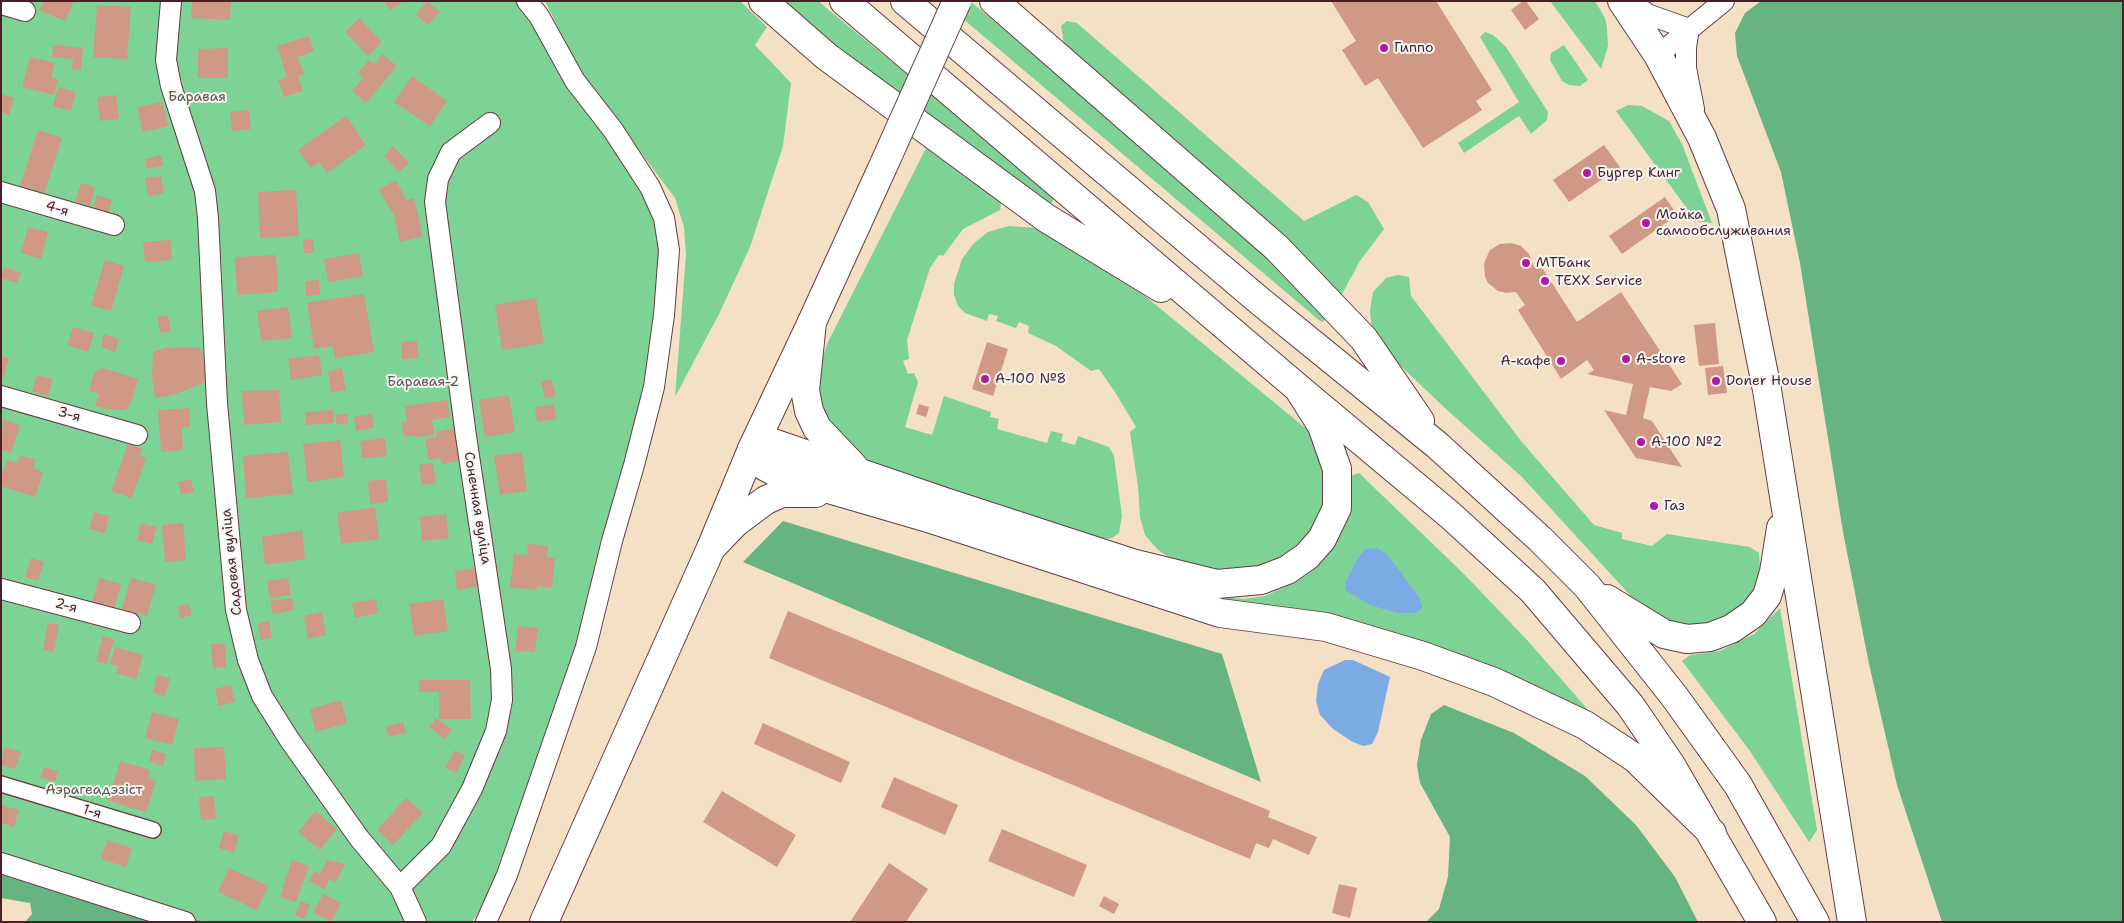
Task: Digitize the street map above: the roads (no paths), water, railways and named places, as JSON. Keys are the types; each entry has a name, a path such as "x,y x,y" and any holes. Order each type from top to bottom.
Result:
{"main road":[{"path":"763,1 826,56 1046,218 1106,256 1220,321"},
{"path":"844,1 1450,515 1533,591 1630,704 1671,765 1762,922"},
{"path":"905,1 1261,302 1437,445 1540,539 1587,586 1674,696 1738,786 1804,899 1815,922"},
{"path":"544,922 711,548 752,449 958,1"},
{"path":"994,1 1277,248 1364,339 1437,445"},
{"path":"1622,1 1658,55 1702,138 1731,209 1767,390 1852,922"},
{"path":"812,322 805,390 809,411 817,428 855,483"},
{"path":"752,449 764,466 781,475 855,483 945,502 1132,563 1217,584 1260,580 1287,570 1307,556 1322,539 1337,508 1337,469 1322,426 1298,388"},
{"path":"711,548 747,513 766,500 782,493 807,492 855,483 1220,612 1326,627 1422,656 1494,682 1585,725 1635,758 1712,833"},
{"path":"1587,586 1664,634 1687,639 1710,637 1731,629 1753,614 1767,596 1774,572 1784,499"}],"street":[{"name":"Садовая вуліца","path":"171,1 166,60 171,86 205,191 218,423 236,610 248,660 262,696 289,739 360,838 400,887 416,922"},
{"path":"486,922 507,875 586,647 612,541 654,387 664,315 669,250 664,218 650,187 613,130 575,81 539,16 527,1"},
{"path":"1631,1 1647,14 1689,29"},
{"path":"1658,55 1724,1"},
{"path":"1,4 25,11"},
{"path":"1689,29 1686,47 1686,68 1689,90 1702,138"},
{"name":"Сонечная вуліца","path":"400,887 441,846 472,789 496,732 502,700 501,669 466,436 435,202 438,179 451,152 490,123"},
{"name":"4-я","path":"1,192 114,226"},
{"name":"3-я","path":"1,396 137,434"},
{"name":"2-я","path":"1,589 130,623"},
{"name":"1-я","path":"1,784 153,830"},
{"path":"1,863 185,922"}],"water":[{"path":"1376,548 1387,554 1419,597 1422,608 1416,613 1397,613 1370,605 1345,590 1346,581 1357,559 1365,549"},
{"path":"1345,660 1353,660 1390,677 1378,732 1372,744 1363,746 1351,741 1333,729 1320,715 1316,701 1318,684 1324,670"}],"place":[{"name":"Гиппо","path":"1384,48"},
{"name":"Бургер Кинг","path":"1587,173"},
{"name":"Мойка самообслуживания","path":"1646,223"},
{"name":"МТБанк","path":"1526,263"},
{"name":"TEXX Service","path":"1545,281"},
{"name":"A-store","path":"1626,359"},
{"name":"А-кафе","path":"1561,361"},
{"name":"А-100 №8","path":"985,379"},
{"name":"Doner House","path":"1716,381"},
{"name":"А-100 №2","path":"1641,442"},
{"name":"Газ","path":"1654,506"}],"park label":[{"name":"Баравая","path":"197,97"},
{"name":"Баравая-2","path":"423,382"},
{"name":"Аэрагеадэзіст","path":"94,790"}]}
